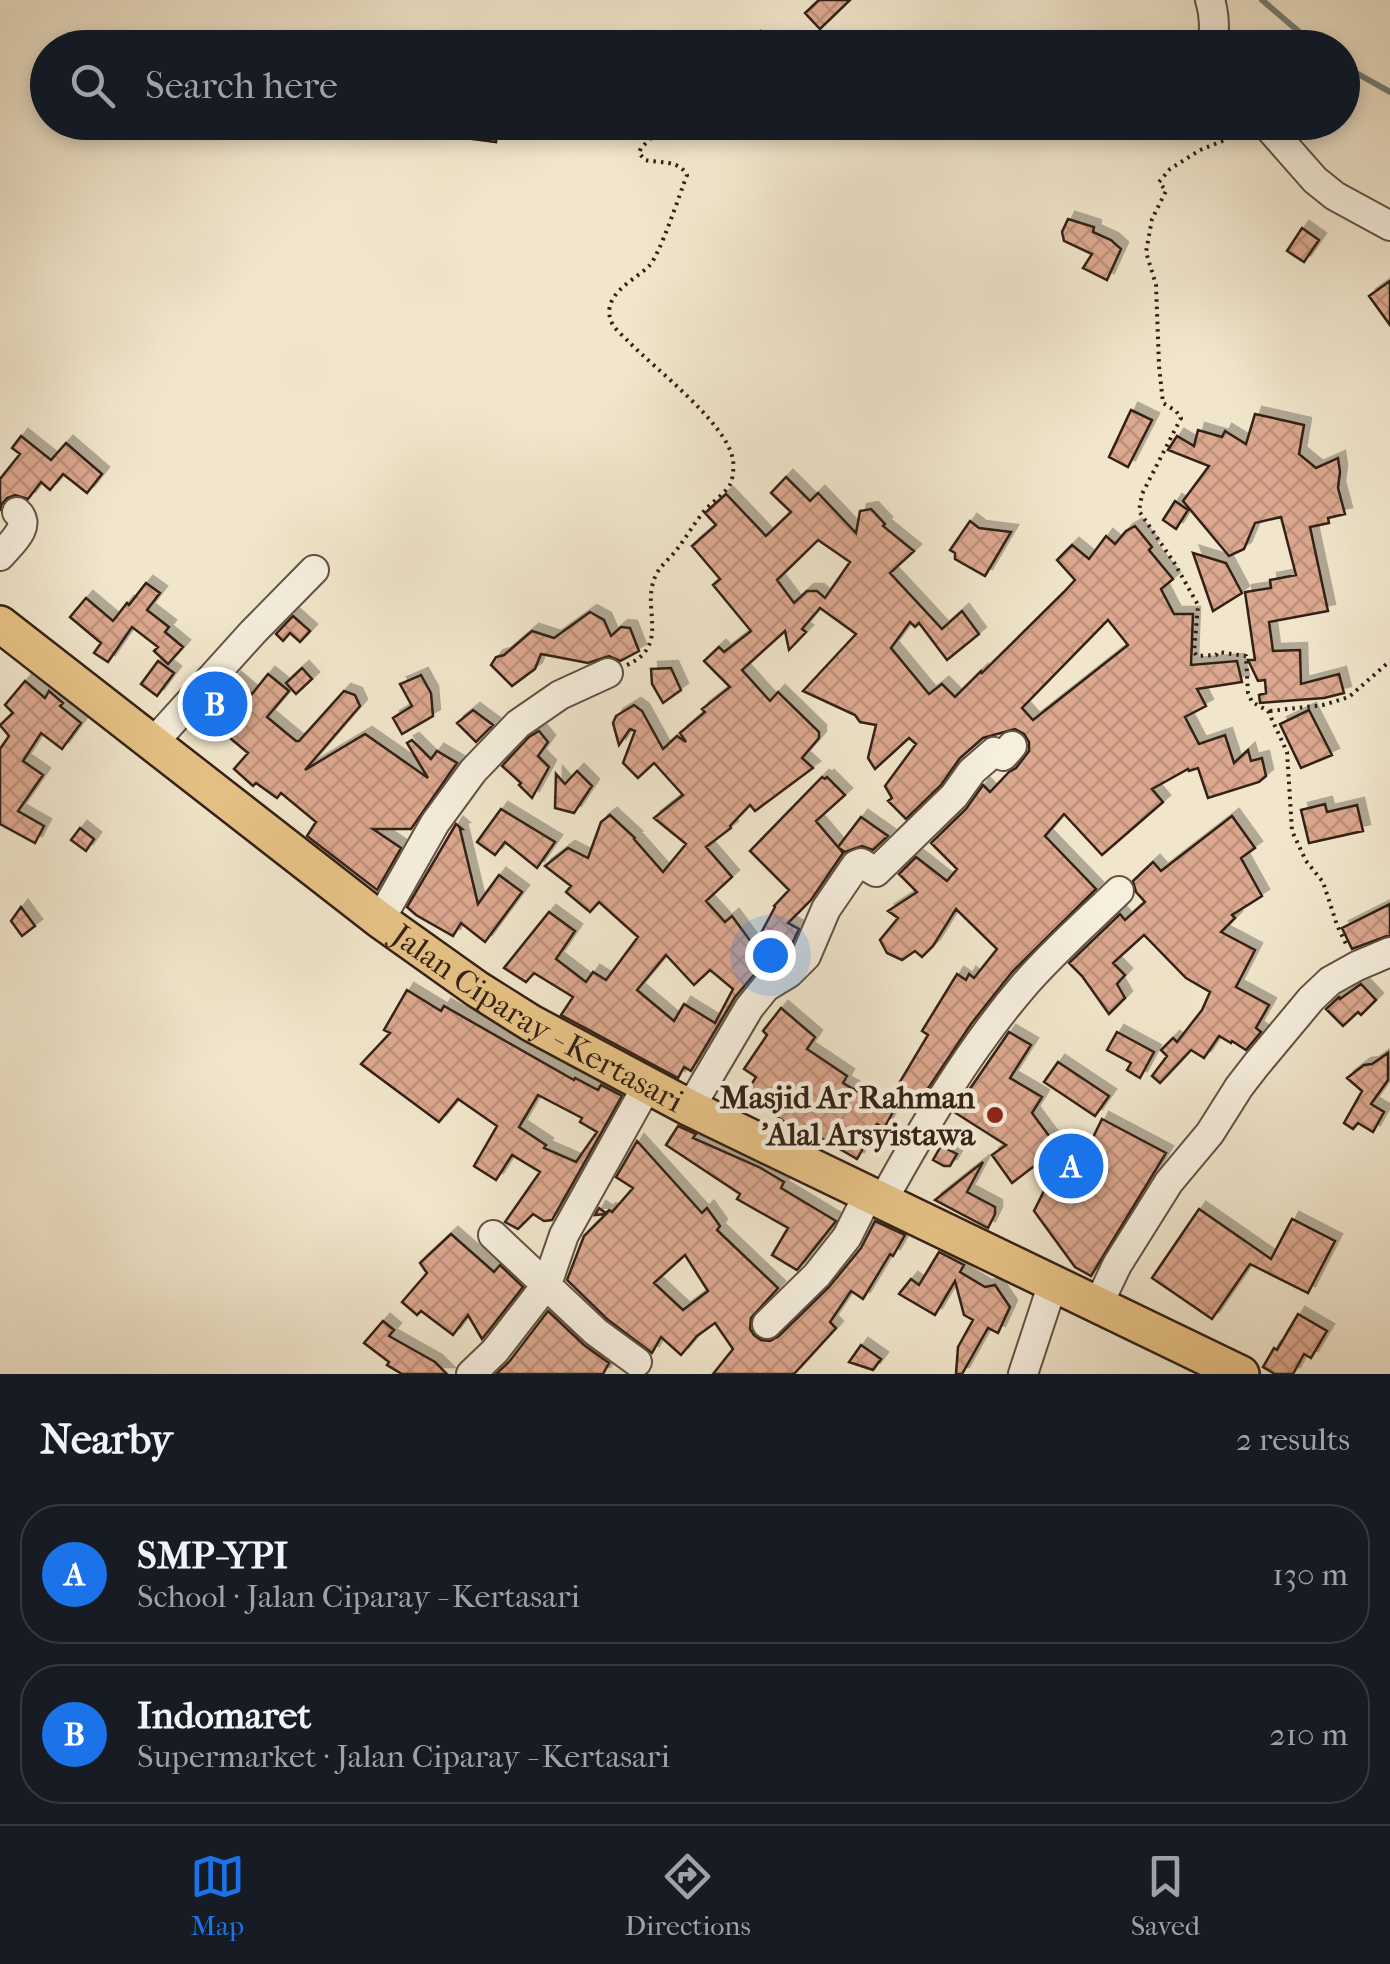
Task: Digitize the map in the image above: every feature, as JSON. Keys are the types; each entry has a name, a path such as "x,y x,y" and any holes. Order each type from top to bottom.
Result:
{"main road":[{"name":"Jalan Ciparay - Kertasari","path":"0,624 380,920 477,990 531,1023 690,1108 1241,1374"}],"street":[{"path":"1210,0 1215,30"},
{"path":"1280,140 1315,180 1335,196 1390,226"},
{"path":"0,556 24,523 17,512"},
{"path":"152,744 314,570"},
{"path":"380,920 435,823 473,771 518,724 560,695 608,673"},
{"path":"690,1108 749,1008 766,988 806,956 826,909 856,865 860,863 876,872 954,796 972,770 994,752 1003,756 1012,746"},
{"path":"767,1324 848,1237 977,1044 1026,983 1119,891"},
{"path":"1098,1306 1117,1265 1169,1182 1311,998 1330,981 1390,952"},
{"path":"471,1374 496,1351 547,1284 564,1236 647,1086"},
{"path":"493,1234 596,1332 636,1362"},
{"path":"1023,1374 1053,1283"}],"path":[{"path":"608,673 635,661 651,642 653,579 702,513 731,483 734,463 717,429 614,327 610,318 616,294 654,259 687,175 676,164 645,160 639,154 649,140"},
{"path":"1225,140 1170,168 1160,182 1166,191 1152,219 1146,252 1156,286 1163,403 1181,418 1142,494 1139,511 1198,604 1194,652 1198,656 1218,652 1246,656 1248,694 1252,702 1268,712 1287,752 1292,832 1306,861 1323,882 1336,925 1356,966"},
{"path":"1268,712 1349,698 1390,662"}],"building":[{"path":"819,0 850,0 820,29 805,13"},
{"path":"1068,219 1094,227 1093,232 1121,249 1107,280 1083,268 1092,254 1064,241 1062,232"},
{"path":"1302,228 1319,240 1304,262 1287,251"},
{"path":"1390,281 1390,325 1369,296"},
{"path":"1131,410 1152,420 1128,467 1109,457"},
{"path":"1255,414 1304,425 1299,454 1316,468 1338,458 1338,488 1345,514 1310,527 1328,611 1269,622 1273,651 1300,650 1301,684 1339,674 1344,693 1260,703 1259,695 1266,693 1265,680 1258,681 1248,660 1255,660 1245,592 1271,588 1270,580 1296,575 1281,517 1255,523 1244,549 1229,556 1183,501 1209,466 1168,450 1177,436 1194,446 1198,430 1222,437 1225,431 1246,444"},
{"path":"21,436 51,460 66,443 102,474 87,493 63,474 50,490 41,482 28,499 15,495 7,498 0,511 0,479 20,454 12,448"},
{"path":"786,477 810,501 818,493 856,533 860,511 871,509 883,526 914,551 890,573 942,629 962,611 979,634 947,660 919,623 915,627 910,622 891,648 929,694 942,684 955,697 1075,580 1057,560 1072,545 1089,559 1106,536 1115,544 1135,526 1173,579 1161,589 1174,614 1193,614 1191,665 1237,661 1242,682 1197,689 1206,706 1185,717 1199,744 1225,735 1234,763 1248,750 1251,761 1262,758 1266,776 1259,782 1208,798 1198,768 1188,769 1152,789 1163,802 1102,855 1064,814 1045,836 1096,889 1012,972 971,1024 921,1099 898,1085 928,1035 922,1031 957,974 966,980 969,974 974,978 997,949 956,909 922,957 915,951 902,960 887,953 880,940 898,918 888,911 917,892 899,874 916,857 947,881 957,869 931,843 966,809 983,785 990,792 1016,768 1029,751 1029,742 1015,729 983,738 906,819 888,801 892,798 885,786 916,744 909,738 875,769 868,758 876,725 860,722 855,715 803,691 856,634 820,608 789,650 785,631 742,670 770,701 778,692 819,732 819,738 802,758 813,768 755,811 750,805 731,828 706,847 732,877 706,901 725,922 732,916 754,946 774,906 789,890 750,851 822,777 827,777 845,795 816,821 838,847 861,817 888,836 873,850 862,846 845,852 839,848 843,853 811,900 788,923 799,929 791,946 753,976 735,997 691,1071 684,1067 678,1078 561,1015 573,997 534,973 526,982 504,968 549,912 575,931 556,959 586,982 593,972 606,980 638,937 599,902 590,912 566,892 571,886 545,866 568,848 588,858 601,822 610,815 663,872 686,844 654,818 683,795 654,763 638,778 623,763 635,731 630,729 619,745 613,723 616,716 634,705 642,711 663,749 677,736 686,742 680,733 730,687 704,661 719,647 724,652 751,631 713,585 720,579 692,546 716,525 705,513 726,494 766,536 791,512 771,493","holes":["818,540 850,562 825,598 817,591 807,591 794,603 777,580","1108,620 1128,645 1033,720 1022,708","666,955 694,985 710,970 733,989 715,1023 684,1004 674,1021 637,990"]},
{"path":"1175,501 1188,510 1176,529 1163,520"},
{"path":"970,521 979,528 1011,532 985,576 955,559 950,550"},
{"path":"1193,553 1226,563 1242,593 1213,611"},
{"path":"146,583 160,593 147,610 169,627 165,632 183,647 168,664 154,651 158,647 132,627 108,662 94,653 101,643 70,617 86,598 113,621"},
{"path":"590,612 604,620 611,636 621,627 630,628 639,651 620,661 609,656 588,663 541,654 535,669 512,686 491,665 532,631 554,638"},
{"path":"293,616 310,631 300,642 290,633 283,641 276,634"},
{"path":"158,661 174,673 157,696 141,684"},
{"path":"302,668 312,679 296,694 286,683"},
{"path":"671,668 681,690 663,703 652,684 651,669"},
{"path":"268,674 289,691 267,717 296,741 344,691 355,695 360,706 305,770 365,734 428,778 407,743 412,740 431,759 437,751 457,763 411,829 373,829 401,848 377,890 307,836 316,822 281,793 277,798 256,783 253,786 234,769 248,753 218,728 208,739 192,726 234,679 252,694"},
{"path":"421,675 431,693 433,716 402,734 393,718 412,706 400,684"},
{"path":"25,681 45,698 49,691 81,723 62,749 41,733 23,761 43,775 18,811 44,826 35,843 0,824 0,749 9,736 0,725 13,713 5,705"},
{"path":"473,710 493,725 476,742 457,723"},
{"path":"1309,710 1332,755 1301,768 1280,724"},
{"path":"539,731 548,742 538,756 549,767 532,798 502,766"},
{"path":"577,771 592,786 574,813 555,808 556,774 565,784"},
{"path":"1325,804 1327,812 1357,805 1363,831 1309,843 1301,810"},
{"path":"501,809 555,842 537,868 505,842 495,855 477,842"},
{"path":"1232,816 1255,848 1241,858 1262,896 1232,915 1235,918 1221,932 1255,950 1236,987 1269,1005 1256,1028 1261,1032 1246,1050 1219,1036 1204,1058 1191,1050 1160,1083 1152,1076 1167,1056 1161,1050 1173,1038 1177,1042 1202,1010 1210,992 1186,978 1144,935 1113,963 1125,975 1117,984 1125,998 1109,1014 1069,963 1120,914 1125,920 1145,902 1133,881 1153,862 1161,871"},
{"path":"456,824 462,829 478,904 499,875 522,892 485,942 461,923 453,936 407,907"},
{"path":"80,828 94,839 86,851 71,840"},
{"path":"1390,904 1390,935 1352,949 1342,928"},
{"path":"21,907 35,926 22,936 11,921"},
{"path":"1361,984 1376,1000 1343,1026 1326,1009"},
{"path":"407,990 441,1011 444,1006 574,1080 598,1090 601,1085 622,1096 552,1220 544,1221 533,1214 518,1229 505,1222 540,1172 512,1155 496,1180 474,1166 497,1126 458,1099 439,1122 361,1064 390,1033 384,1030","holes":["538,1095 582,1118 580,1122 597,1132 576,1162 544,1148 546,1145 519,1127"]},
{"path":"781,1008 815,1037 807,1049 847,1076 843,1083 893,1112 884,1128 877,1124 857,1159 814,1134 810,1142 745,1095 756,1077 744,1069 767,1035 763,1031"},
{"name":"Masjid Ar Rahman 'Alal Arsyistawa","path":"1009,1032 1031,1045 1010,1078 1042,1097 1032,1113 1058,1148 1012,1183 992,1155 1006,1145 954,1112"},
{"path":"1117,1032 1154,1052 1140,1078 1127,1070 1131,1063 1107,1050"},
{"path":"1388,1053 1388,1080 1371,1104 1384,1112 1373,1132 1358,1123 1353,1129 1344,1123 1362,1091 1347,1078"},
{"path":"1058,1062 1109,1096 1095,1116 1044,1082"},
{"path":"1102,1119 1166,1153 1091,1276 1075,1267 1034,1211 1064,1151 1082,1160"},
{"path":"678,1126 696,1134 693,1138 784,1182 781,1188 836,1221 797,1270 772,1255 788,1228 737,1199 740,1194 666,1145"},
{"path":"637,1141 702,1213 707,1208 720,1226 717,1230 778,1288 751,1318 750,1329 761,1340 779,1336 829,1287 861,1248 875,1221 905,1235 863,1299 851,1291 830,1322 836,1328 794,1374 713,1374 733,1349 715,1323 681,1355 661,1337 652,1353 607,1319 567,1280 584,1236 606,1214 595,1215 599,1208 612,1212 633,1188 616,1177","holes":["685,1255 708,1291 683,1310 654,1283"]},
{"path":"941,1146 957,1154 950,1166 933,1160"},
{"path":"983,1162 967,1192 995,1207 988,1228 935,1200"},
{"path":"1199,1209 1271,1259 1292,1219 1335,1241 1308,1293 1250,1264 1212,1319 1152,1278"},
{"path":"451,1234 494,1272 500,1265 523,1287 482,1339 468,1315 453,1335 402,1302 427,1273 420,1263"},
{"path":"939,1252 964,1265 960,1272 985,1287 995,1285 1010,1307 998,1333 988,1328 962,1374 956,1374 958,1347 973,1320 964,1315 955,1281 935,1315 899,1294 911,1279 919,1285"},
{"path":"548,1311 609,1363 603,1374 496,1374"},
{"path":"1298,1314 1327,1331 1311,1358 1304,1354 1293,1374 1275,1374 1263,1367"},
{"path":"383,1321 394,1330 389,1336 435,1362 447,1374 402,1374 387,1365 389,1362 364,1343"},
{"path":"861,1345 881,1359 873,1370 849,1362"}],"waterway":[{"path":"1262,0 1297,30"},
{"path":"1360,75 1390,92"}],"place":[{"name":"Indomaret","path":"215,704"},
{"name":"Masjid Ar Rahman 'Alal Arsyistawa","path":"995,1115"},
{"name":"SMP-YPI","path":"1071,1166"}]}
